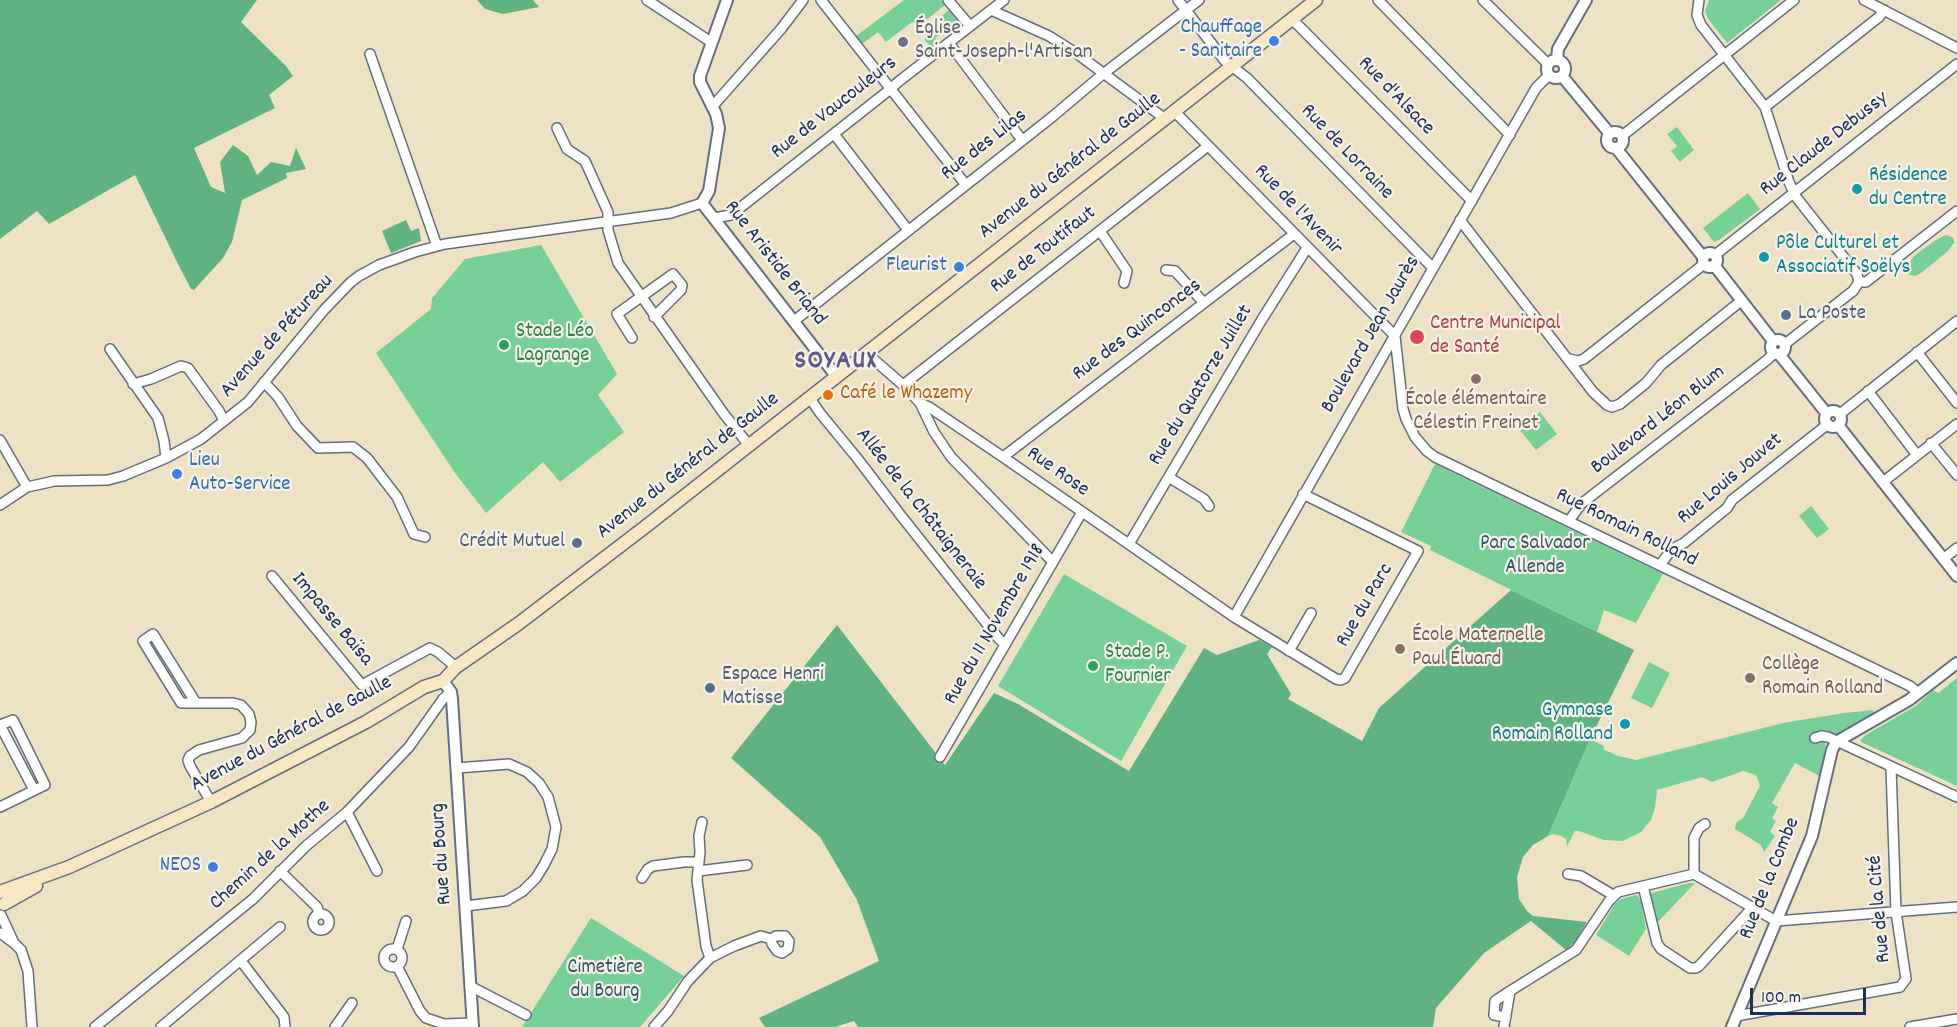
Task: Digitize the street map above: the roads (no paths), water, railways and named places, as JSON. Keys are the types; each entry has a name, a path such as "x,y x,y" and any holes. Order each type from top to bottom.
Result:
{"main road":[{"name":"Avenue du Général de Gaulle","path":"1,904 69,867 211,802 366,722 424,687 443,681 456,667 518,624 615,551 748,444 1316,0"}],"street":[{"path":"647,0 711,42"},
{"name":"Rue Aristide Briand","path":"727,0 701,70 700,82 718,120 719,128 709,191 702,203 836,376"},
{"path":"712,107 781,29 803,0"},
{"path":"822,0 966,185"},
{"path":"948,0 970,26"},
{"name":"Rue de Vaucouleurs","path":"714,218 731,215 1004,0"},
{"name":"Rue de Lorraine","path":"1179,0 1225,61 1247,78 1433,268"},
{"name":"Rue des Lilas","path":"794,321 1198,0"},
{"path":"1378,0 1510,135"},
{"path":"1483,0 1551,66 1554,78 1562,76"},
{"name":"Boulevard Jean Jaurès","path":"1234,617 1460,220 1551,66 1586,0"},
{"path":"1699,0 1698,20 1766,107 1794,192 1857,274 1859,282"},
{"path":"1562,76 1610,134 1607,139 1608,144 1620,143 1794,0"},
{"path":"1864,0 1957,48"},
{"name":"Rue de l'Avenir","path":"991,10 1049,36 1103,74 1169,115 1208,146 1395,336"},
{"path":"1766,107 1879,17 1884,10"},
{"name":"Rue d'Alsace","path":"1292,18 1472,201"},
{"path":"949,43 1022,140"},
{"path":"370,54 437,246"},
{"path":"1551,66 1563,62 1565,68 1562,76"},
{"name":"Rue Claude Debussy","path":"1569,359 1578,361 1584,359 1957,64"},
{"path":"557,128 567,149 585,161 608,212 612,248 618,263 724,414 748,444"},
{"path":"834,134 908,230"},
{"path":"1620,143 1957,576"},
{"name":"Rue de Toutifaut","path":"903,384 1208,146"},
{"name":"Avenue de Pétureau","path":"0,505 27,487 54,481 108,480 166,458 201,440 248,402 324,310 359,276 396,258 437,246 671,213 702,203"},
{"name":"Boulevard Léon Blum","path":"1569,521 1581,504 1767,360 1853,291 1859,282 1866,282 1957,211"},
{"path":"1460,220 1603,403 1612,406 1616,406 1647,383 1661,365 1741,301"},
{"path":"1100,231 1127,271 1124,283"},
{"name":"Rue des Quinconces","path":"1003,457 1294,234"},
{"name":"Rue du Quatorze Juillet","path":"1129,544 1261,321 1308,248"},
{"path":"1166,270 1175,271 1204,303"},
{"path":"632,338 617,314 673,274 682,285 681,290 654,316"},
{"name":"Rue Louis Jouvet","path":"1660,565 1672,549 1684,543 1727,508 1732,500 1957,321"},
{"name":"Rue Romain Rolland","path":"1395,336 1403,409 1415,437 1425,449 1439,459 1910,686 1918,693"},
{"path":"110,349 158,418 165,441 166,458"},
{"name":"Rue Rose","path":"867,351 920,403 1003,457 1234,617"},
{"path":"1917,352 1957,403"},
{"path":"133,384 181,366 188,368 224,421"},
{"path":"264,382 297,426 318,448 353,447 367,458 398,497 414,534 424,537"},
{"path":"1868,391 1917,455"},
{"name":"Allée de la Châtaigneraie","path":"809,397 946,573 1005,644"},
{"path":"920,403 933,432 951,457 1053,562"},
{"path":"1883,482 1957,424"},
{"path":"0,440 27,487"},
{"path":"1931,443 1957,474"},
{"path":"1170,477 1204,499 1209,506"},
{"name":"Rue du Parc","path":"1234,617 1341,680 1345,678 1418,551 1304,494"},
{"name":"Rue du 11 Novembre 1918","path":"940,757 1082,512"},
{"path":"1943,559 1957,548"},
{"name":"Impasse Baïsa","path":"272,576 362,685 430,648 456,667"},
{"path":"1289,651 1311,613"},
{"path":"196,703 153,634 143,641 181,703 196,703 233,703 242,705 249,714 250,730 242,738 199,750 188,760 211,802"},
{"path":"1836,742 1918,693 1957,663"},
{"path":"443,681 451,692"},
{"name":"Rue du Bourg","path":"451,692 473,1025"},
{"name":"Chemin de la Mothe","path":"95,1027 253,899 280,871 347,812 410,747 443,699 451,692"},
{"path":"0,807 45,785 13,720 0,725 34,790"},
{"path":"1815,738 1821,736 1836,742 1957,797"},
{"name":"Rue de la Combe","path":"1732,1027 1812,836 1832,750 1836,742"},
{"path":"457,768 509,764 527,772 539,783 548,797 556,827 552,849 544,866 536,879 523,891 506,901 466,906"},
{"name":"Rue de la Cité","path":"1736,1016 1900,987 1906,979 1896,912 1891,768"},
{"path":"347,812 377,871"},
{"path":"702,822 699,836 699,894 710,958"},
{"path":"1694,874 1694,838 1699,828 1705,824"},
{"path":"642,878 653,866 684,862 698,867 747,865"},
{"path":"280,871 317,907 320,914"},
{"path":"1568,874 1581,876 1613,896"},
{"path":"1505,1022 1510,991 1576,950 1618,892 1694,874 1776,921 1957,907"},
{"path":"1643,886 1657,943 1661,950 1690,968 1699,966 1753,908"},
{"path":"1,904 14,943"},
{"path":"397,949 406,921"},
{"path":"161,1027 280,927"},
{"path":"0,933 21,950 28,971 33,1027"},
{"path":"654,1027 688,981 710,958 761,936 771,939"},
{"path":"397,949 402,956 401,962 397,966 388,966 384,958 388,950 397,949"},
{"path":"241,961 284,1017 285,1027"},
{"path":"397,966 420,1011 426,1018 444,1024 473,1025"},
{"path":"470,986 526,1015"},
{"path":"335,1027 352,1003"},
{"path":"1910,1027 1957,1019"}],"place":[{"name":"Chauffage - Sanitaire","path":"1274,41"},
{"name":"Église Saint-Joseph-l'Artisan","path":"903,42"},
{"name":"Résidence du Centre","path":"1857,189"},
{"name":"Pôle Culturel et Associatif Soëlys","path":"1764,257"},
{"name":"Fleurist","path":"959,267"},
{"name":"La Poste","path":"1786,315"},
{"name":"Centre Municipal de Santé","path":"1417,337"},
{"name":"Stade Léo Lagrange","path":"504,345"},
{"name":"École élémentaire Célestin Freinet","path":"1476,379"},
{"name":"Café le Whazemy","path":"828,395"},
{"name":"Lieu Auto-Service","path":"177,474"},
{"name":"Crédit Mutuel","path":"577,543"},
{"name":"École Maternelle Paul Éluard","path":"1400,649"},
{"name":"Stade P. Fournier","path":"1093,666"},
{"name":"Collège Romain Rolland","path":"1750,678"},
{"name":"Espace Henri Matisse","path":"710,688"},
{"name":"Gymnase Romain Rolland","path":"1625,724"},
{"name":"NEOS","path":"213,867"}],"district":[{"name":"SOYAUX","path":"836,363"}],"park label":[{"name":"Parc Salvador Allende","path":"1535,557"},
{"name":"Cimetière du Bourg","path":"605,981"}]}
